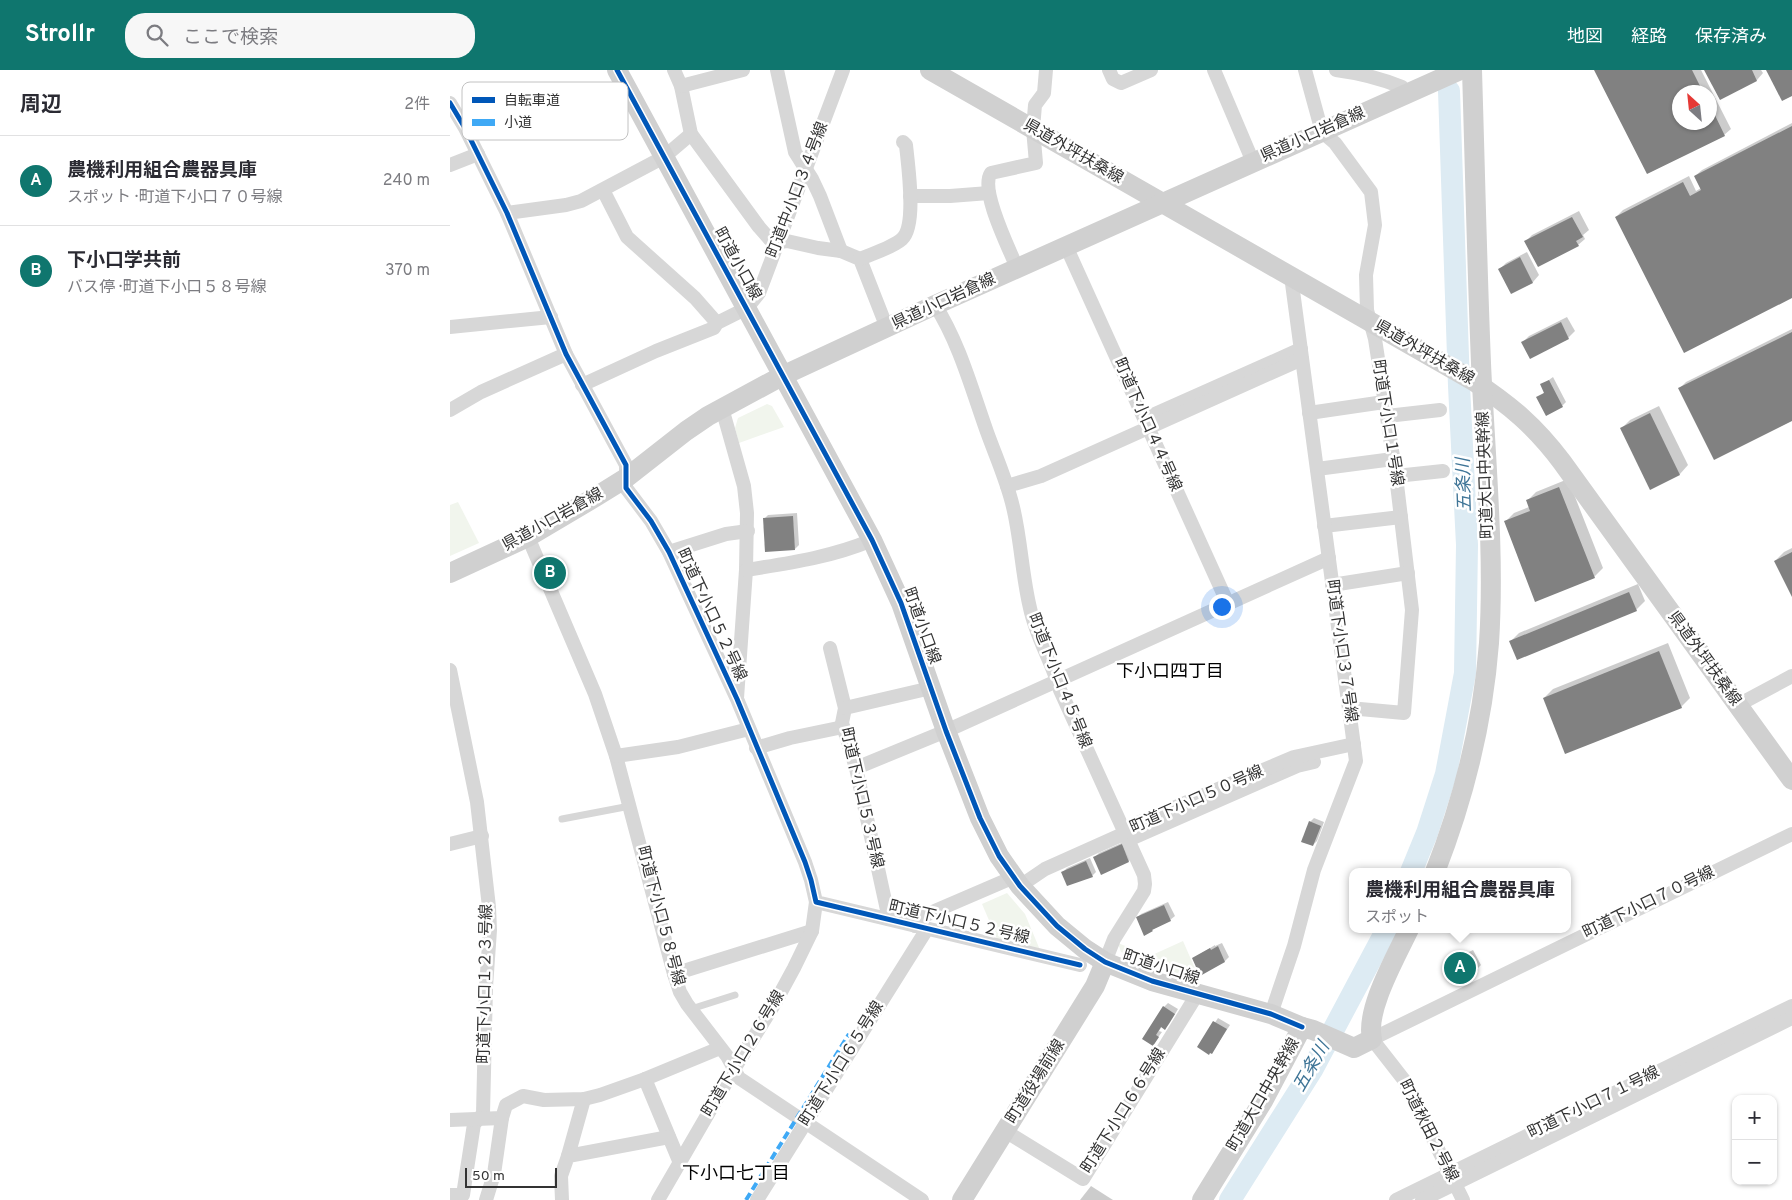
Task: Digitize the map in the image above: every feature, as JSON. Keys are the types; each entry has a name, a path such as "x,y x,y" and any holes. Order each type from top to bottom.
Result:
{"street":[{"name":"町道小口線","path":"617,70 623,82"},
{"path":"674,70 681,86 691,134 759,227 773,243 779,241 841,251 860,259 887,328"},
{"path":"681,86 743,70"},
{"path":"777,70 795,152 820,196 841,251"},
{"name":"町道中小口３４号線","path":"747,308 758,293 844,70"},
{"name":"県道外坪扶桑線","path":"930,70 1477,383 1516,411 1548,443 1792,780"},
{"path":"1017,268 995,217 989,193 988,177 991,173 1036,163 1033,129 1034,105 1044,93 1046,70"},
{"path":"1109,70 1113,80 1121,83 1151,70"},
{"path":"1214,70 1253,162"},
{"path":"1305,70 1322,132"},
{"path":"1336,70 1363,74 1388,81 1402,86 1406,94"},
{"name":"県道小口岩倉線","path":"450,573 528,537 626,478 686,431 722,408 782,376 934,305 1460,70"},
{"name":"町道大口中央幹線","path":"1436,868 1464,788 1479,724 1490,628 1490,578 1477,383 1472,70"},
{"name":"町道小口線","path":"628,90 872,540 901,603 946,731 987,834 1017,882 1058,926 1085,949 1105,962 1152,981 1271,1014 1307,1028"},
{"name":"町道下小口５２号線","path":"450,103 462,125"},
{"name":"町道下小口１号線","path":"1322,132 1335,143 1366,182 1371,192 1375,225 1366,275 1367,310 1375,339 1387,416 1412,610 1404,712 1349,708"},
{"path":"507,213 566,205 580,201 664,157 691,134"},
{"name":"町道下小口５２号線","path":"470,140 507,213 566,354 626,465 626,488 651,521 668,552 736,699 805,862 816,902 1080,965"},
{"path":"860,259 900,241 907,233 910,196 906,145 903,142"},
{"path":"450,166 478,154"},
{"path":"603,190 627,237 695,298 717,323"},
{"path":"910,196 950,196 989,193"},
{"name":"町道下小口４４号線","path":"1066,246 1228,604"},
{"name":"町道下小口３７号線","path":"1271,1014 1294,946 1314,870 1356,761 1291,276"},
{"name":"町道下小口４５号線","path":"934,305 944,320 955,346 1014,508 1034,624 1144,876 1144,891 1114,939 1105,962"},
{"path":"582,385 656,351 714,328 717,323 747,308"},
{"path":"450,327 551,317"},
{"path":"450,410 481,392 566,354"},
{"path":"1007,486 1040,476 1146,424 1302,354"},
{"path":"1309,412 1384,402"},
{"path":"722,408 744,486 748,531 736,699"},
{"path":"1387,416 1440,410"},
{"path":"1317,469 1393,459"},
{"path":"1396,476 1443,471"},
{"path":"1324,526 1401,517"},
{"path":"668,552 726,534 748,531"},
{"name":"町道下小口５８号線","path":"528,537 595,694 616,756 680,992 739,1078 922,1200"},
{"path":"746,570 812,560 872,540"},
{"path":"856,768 946,731 1328,558"},
{"path":"1332,584 1408,573"},
{"name":"町道下小口５３号線","path":"830,648 845,708 842,723 856,768 889,920"},
{"name":"町道下小口１２３号線","path":"450,670 477,802 482,836 490,930 486,987 483,1114 474,1124 463,1195 450,1195"},
{"path":"1738,705 1792,676"},
{"path":"845,708 930,688"},
{"path":"756,748 843,727"},
{"path":"616,756 678,747 749,729"},
{"path":"1126,836 1297,766 1354,749"},
{"name":"町道下小口５０号線","path":"921,927 921,917 1017,882 1121,835 1126,836 1133,825 1294,757 1354,749"},
{"name":"町道下小口７０号線","path":"1372,1039 1792,834"},
{"path":"450,844 482,836"},
{"name":"町道下小口２６号線","path":"658,1200 775,1002 812,931 816,902"},
{"name":"町道下小口６５号線","path":"757,1200 806,1122 921,927"},
{"path":"674,974 812,931"},
{"path":"1372,1039 1370,1030 1375,1004 1407,933"},
{"name":"町道役場前線","path":"962,1200 1095,986 1105,962"},
{"name":"町道下小口６６号線","path":"1005,1131 1082,1179 1198,993"},
{"name":"町道下小口７１号線","path":"1396,1200 1452,1179 1792,1006"},
{"path":"1422,1200 1452,1179 1792,1018"},
{"name":"町道大口中央幹線","path":"1202,1200 1307,1028 1354,1048 1372,1039"},
{"name":"町道秋田２号線","path":"1372,1039 1404,1080 1463,1200"},
{"path":"486,1200 494,1174 502,1118 506,1105 523,1096 544,1100 584,1099 645,1079 720,1048"},
{"path":"645,1079 680,1163"},
{"path":"562,1200 561,1176 584,1099"},
{"path":"450,1120 502,1118"},
{"path":"568,1156 669,1137"}],"lane":[{"path":"562,819 630,806"},
{"path":"691,1009 735,995"}],"shaded area":[{"path":"767,404 772,406 784,427 739,443 735,428 738,418"},
{"path":"458,502 479,543 450,556 450,505"},
{"path":"1007,893 1025,914 1040,950 997,939 982,904"},
{"path":"1183,941 1200,980 1160,968 1121,952 1118,943 1150,956"}],"building":[{"path":"1594,70 1692,70 1700,85 1672,85 1672,130 1717,130 1717,119 1725,136 1647,174"},
{"path":"1704,70 1752,70 1757,81 1720,100 1717,94 1717,85 1712,85"},
{"path":"1766,70 1792,70 1792,96 1782,101"},
{"path":"1792,126 1792,298 1684,353 1615,217 1683,182 1690,196 1701,190 1694,176"},
{"path":"1572,217 1583,237 1576,241 1579,246 1538,267 1524,241"},
{"path":"1520,257 1533,283 1511,294 1498,269"},
{"path":"1561,322 1569,339 1530,359 1521,342"},
{"path":"1792,332 1792,421 1714,460 1678,388"},
{"path":"1549,380 1563,407 1546,416 1536,397 1544,393 1540,384"},
{"path":"1650,413 1680,475 1650,490 1620,428"},
{"path":"1559,487 1595,578 1535,602 1504,521 1530,511 1526,500"},
{"path":"793,516 795,550 765,552 763,518"},
{"path":"1792,552 1792,597 1774,561"},
{"path":"1629,592 1637,611 1517,660 1509,641"},
{"path":"1659,651 1682,708 1565,754 1543,698"},
{"path":"1309,821 1321,826 1313,846 1301,842"},
{"path":"1122,844 1129,862 1101,875 1093,857"},
{"path":"1086,861 1093,877 1067,886 1061,872"},
{"path":"1164,905 1171,921 1144,936 1136,917"},
{"path":"1218,946 1225,962 1200,976 1192,958 1210,948 1211,950"},
{"path":"1469,953 1478,970 1452,984 1443,966"},
{"path":"1163,1006 1175,1014 1165,1030 1161,1027 1156,1035 1159,1037 1153,1046 1142,1039"},
{"path":"1213,1021 1227,1029 1212,1054 1210,1053 1209,1055 1197,1047"}],"waterway":[{"name":"五条川","path":"1413,868 1427,833 1446,774 1465,673 1467,545 1459,386 1449,91"},
{"name":"五条川","path":"1230,1200 1312,1070 1385,933"}],"marked path":[{"path":"746,1200 849,1034"}],"cycle path":[{"path":"617,70 624,82"},
{"path":"628,90 872,540 901,603 946,731 980,818 999,856 1020,886 1057,926 1085,949 1105,962 1152,981 1271,1014 1302,1027"},
{"path":"450,103 462,123"},
{"path":"471,140 507,213 566,354 626,465 626,488 651,521 669,552 737,699 805,862 816,902 1080,965"}],"place":[{"name":"下小口学共前","path":"550,573"},
{"name":"農機利用組合農器具庫","path":"1460,968"}],"district":[{"name":"下小口四丁目","path":"1170,672"},
{"name":"下小口七丁目","path":"736,1174"}]}
